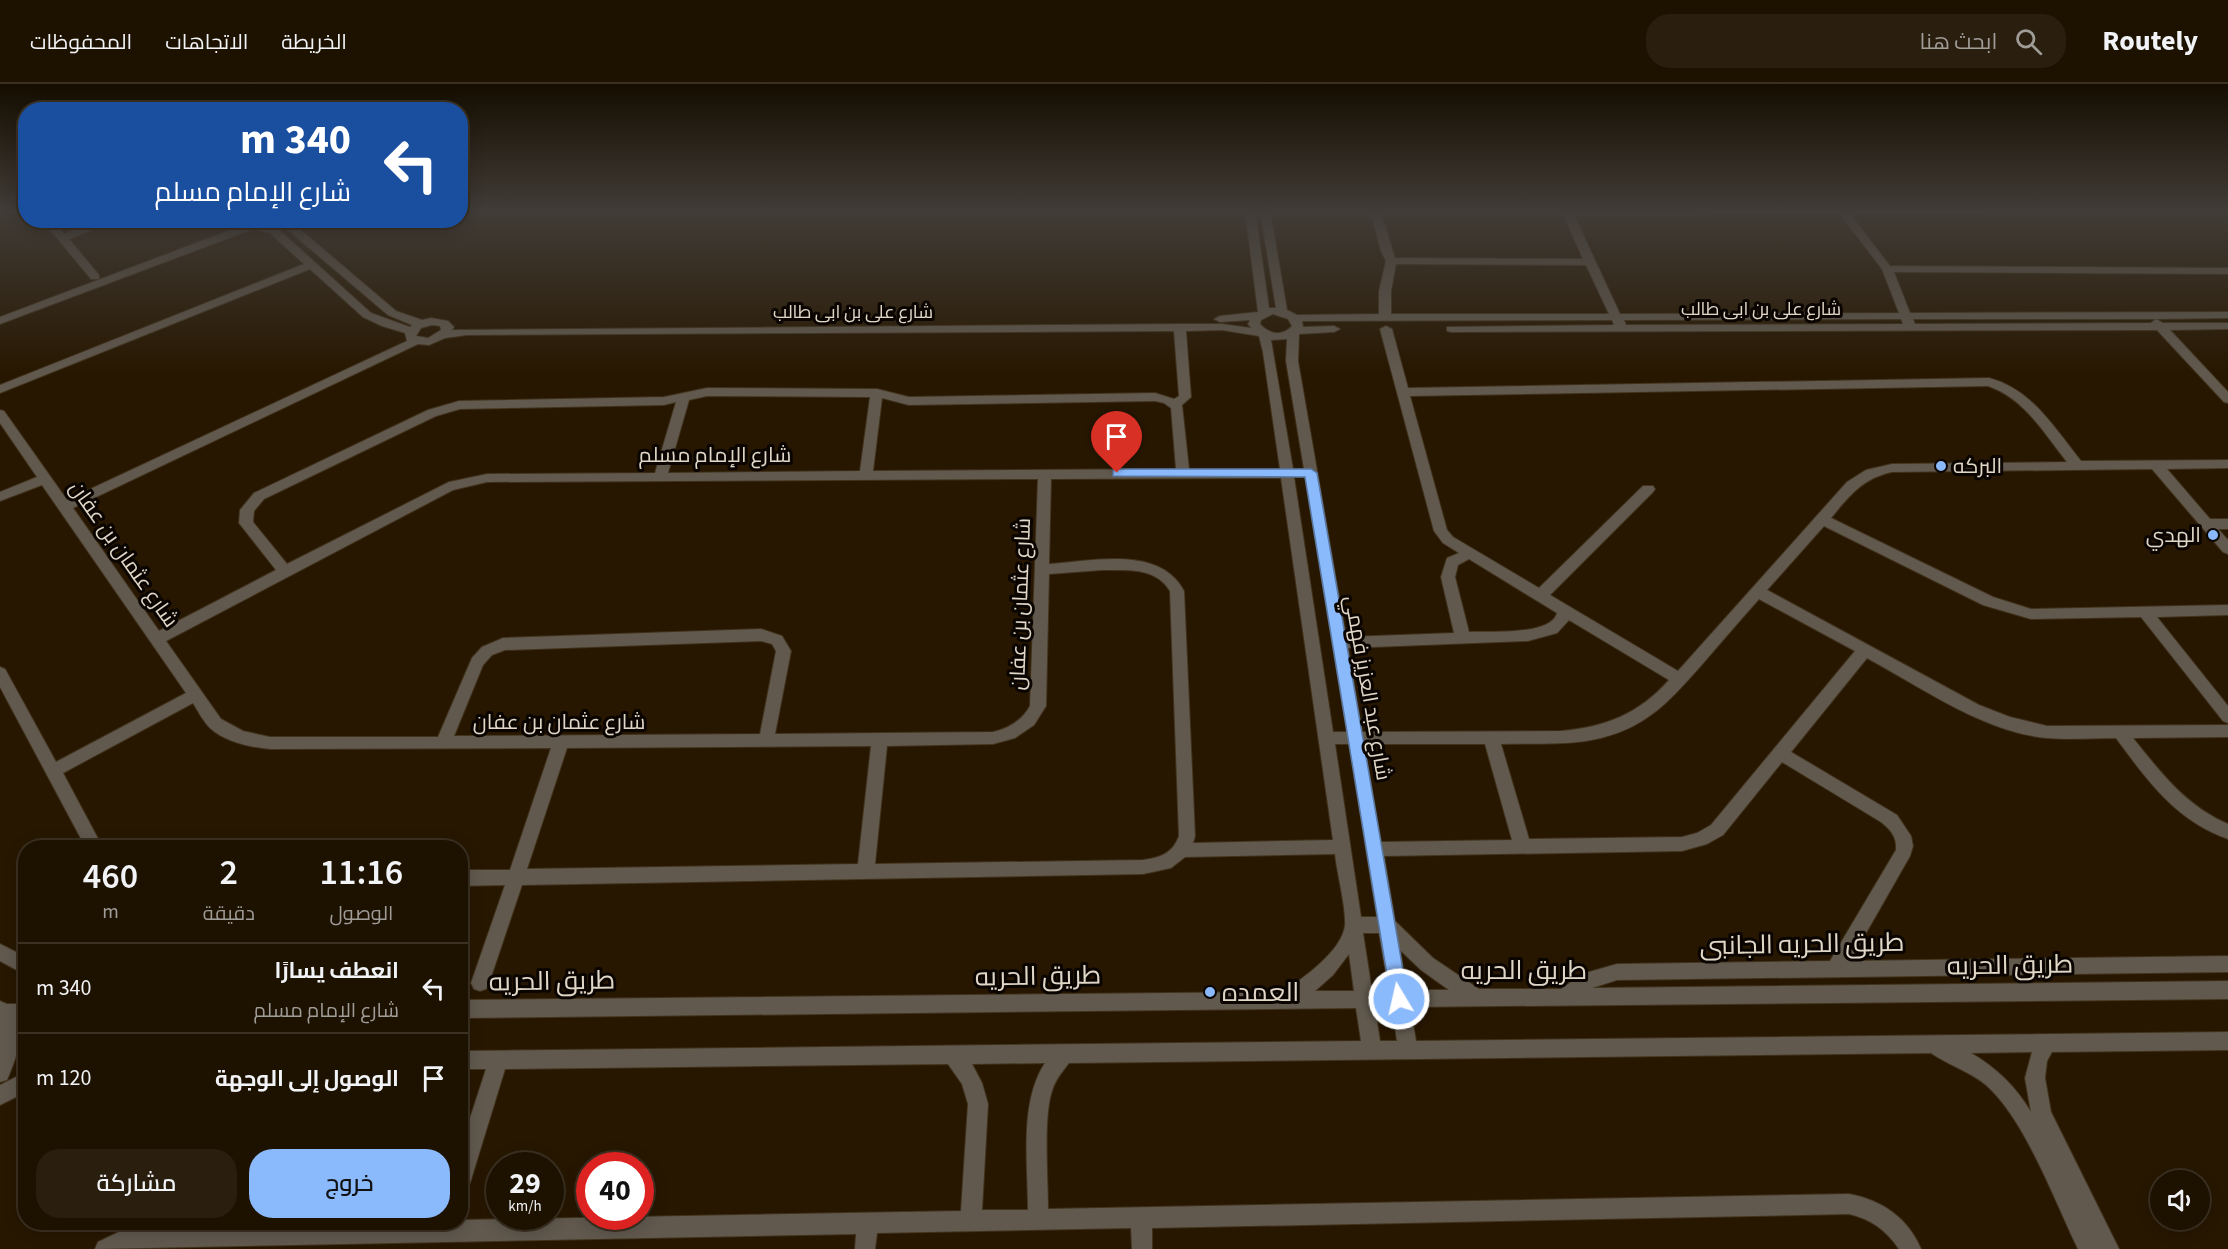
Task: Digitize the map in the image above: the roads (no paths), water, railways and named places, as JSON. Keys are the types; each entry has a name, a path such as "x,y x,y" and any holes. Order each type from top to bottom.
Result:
{"street":[{"path":"85,264 95,277"},
{"path":"0,312 131,264"},
{"path":"0,321 144,264"},
{"path":"0,389 311,265 373,318 430,341 445,330 436,321 421,324 392,313 336,264"},
{"path":"1258,264 1263,300 1261,314 1254,324 1263,334 1269,352 1372,1051"},
{"path":"1274,264 1281,306 1294,327"},
{"path":"1390,264 1385,291 1385,324 1441,531 1448,540 1468,554 1679,679"},
{"path":"1592,264 1619,323"},
{"path":"1883,264 1908,321"},
{"path":"1887,269 2228,271"},
{"path":"1263,300 1281,306"},
{"name":"شارع على بن ابى طالب","path":"1001,324 1180,327 1221,323 1261,314 1281,306"},
{"path":"2149,315 2228,399"},
{"name":"شارع على بن ابى طالب","path":"445,330 467,332 772,326 1221,323 1279,337 1294,327 1323,324 1908,321 2228,315"},
{"name":"شارع على بن ابى طالب","path":"1908,321 2228,326"},
{"path":"66,506 413,336 421,324"},
{"path":"285,572 246,523 247,510 251,504 269,489 441,409 459,405 664,401 707,392 877,393 909,401 1155,398 1174,403 1182,401 1185,397 1180,327"},
{"name":"شارع عبد العزيز فهمي","path":"1294,327 1290,353 1408,1050"},
{"path":"1269,352 1290,353"},
{"path":"2212,381 2228,381"},
{"path":"1403,392 1989,382 2008,388 2021,397 2078,466"},
{"path":"866,475 877,393"},
{"path":"661,476 683,398"},
{"path":"1174,403 1179,412 1183,473"},
{"name":"شارع عثمان بن عفان","path":"0,414 215,723 231,735 253,742 279,744 880,740 998,738 1012,734 1029,722 1038,706 1046,474"},
{"path":"1326,738 1578,736 1609,731 1629,723 1647,713 1861,477 1875,471 1892,468 2228,464"},
{"path":"2156,465 2228,549"},
{"name":"شارع الإمام مسلم","path":"158,639 431,495 468,480 487,477 1311,473"},
{"path":"0,498 45,478"},
{"path":"1540,596 1648,489"},
{"path":"1822,519 1988,601 2010,609 2052,615 2228,610"},
{"path":"2206,524 2228,524"},
{"path":"1463,638 1448,569 1452,562 1468,554"},
{"path":"468,878 1156,866 1167,862 1181,850 1187,836 1177,591 1166,576 1139,566 1043,569"},
{"path":"1758,591 1974,709 2007,723 2047,732 2228,731"},
{"path":"1339,643 1528,635 1550,631 1564,620 1565,611"},
{"path":"2146,613 2228,717"},
{"path":"443,744 477,662 487,651 503,644 761,635 777,640 784,651 766,741"},
{"path":"1374,849 1682,844 1701,839 1717,830 1865,650"},
{"path":"0,673 6,697 53,771 91,840"},
{"path":"53,771 197,694"},
{"path":"2120,732 2169,795 2185,810 2205,823 2228,832"},
{"path":"1491,737 1523,847"},
{"path":"866,871 880,740"},
{"path":"480,983 561,743"},
{"path":"1780,753 1887,817 1904,838 1904,851 1834,969"},
{"path":"1181,850 1342,848"},
{"path":"1353,925 1387,925 1427,964 1475,997"},
{"path":"1281,1000 1309,986 1331,966 1341,953 1353,925"},
{"path":"0,952 18,962"},
{"name":"طريق الحريه الجانبى","path":"1565,997 1579,984 1596,976 1617,972 2228,964"},
{"name":"طريق الحريه","path":"468,1010 2228,990"},
{"path":"2,1012 18,1013"},
{"path":"0,1073 10,1047 9,1023 2,1012"},
{"path":"468,1060 2228,1041"},
{"path":"2046,1044 2038,1057 2035,1093 2042,1115 2109,1249"},
{"path":"1929,1045 1956,1054 2005,1090 2024,1115 2089,1249"},
{"path":"1038,1220 1038,1117 1041,1093 1050,1072 1064,1054"},
{"path":"952,1055 970,1077 978,1104 971,1221"},
{"path":"468,1157 498,1060"},
{"path":"0,1095 18,1085"},
{"path":"468,1227 868,1223 1849,1204 1863,1206 1891,1222 1903,1234 1911,1249"},
{"path":"1141,1217 1142,1249"},
{"path":"865,1249 868,1223"},
{"path":"105,1249 123,1240 140,1237 355,1230"}],"place":[{"name":"البركه","path":"1941,466"},
{"name":"الهدي","path":"2213,535"},
{"name":"العمده","path":"1210,992"}]}
